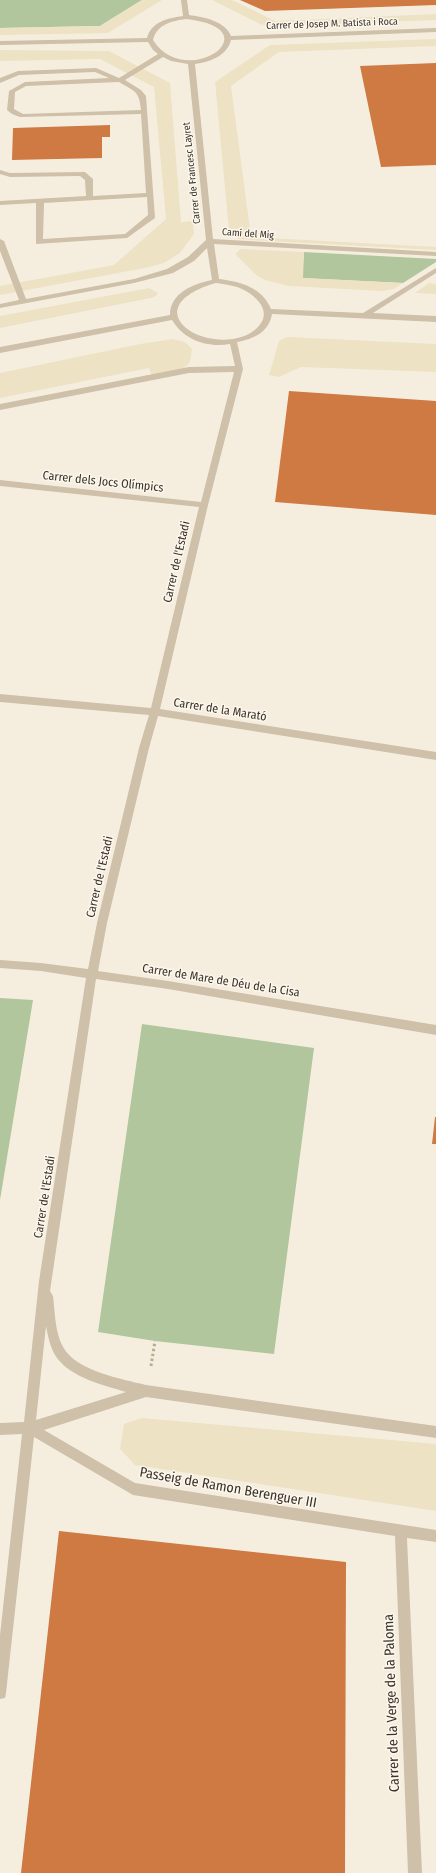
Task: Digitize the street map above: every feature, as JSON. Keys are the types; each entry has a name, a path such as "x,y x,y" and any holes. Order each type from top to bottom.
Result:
{"street":[{"path":"184,0 186,17"},
{"path":"186,17 210,20 225,31 228,38 227,43 219,54 201,61 191,62 180,61 162,55 153,48 150,35 160,24 186,17"},
{"name":"Carrer de Josep M. Batista i Roca","path":"228,38 436,30"},
{"path":"0,43 150,40"},
{"path":"144,112 22,116 10,110 10,98 12,91 25,84 120,80 162,55"},
{"name":"Carrer de Francesc Layret","path":"191,62 210,241 216,281"},
{"path":"0,81 18,73 96,70 120,80 139,91 143,96 152,216 127,236 39,242 40,201"},
{"path":"0,172 10,175 82,174 89,179 90,198"},
{"path":"0,203 150,194"},
{"path":"0,241 23,301"},
{"name":"Camí del Mig","path":"0,306 134,281 170,271 191,259 210,241 436,254"},
{"path":"365,315 436,270"},
{"path":"216,281 241,284 252,288 266,302 268,311 268,319 255,333 233,342 219,343 205,341 193,336 183,330 175,317 176,303 182,295 191,288 202,283 216,281"},
{"path":"268,311 436,319"},
{"path":"0,350 175,317"},
{"name":"Carrer de l'Estadi","path":"0,1693 45,1281 92,974 111,885 144,748 155,712 204,506 239,369 233,342"},
{"path":"0,407 189,370 239,369"},
{"name":"Carrer dels Jocs Olímpics","path":"0,483 204,506"},
{"name":"Carrer de la Marató","path":"0,698 155,712 436,756"},
{"name":"Carrer de Mare de Déu de la Cisa","path":"0,964 41,967 168,985 436,1030"},
{"path":"45,1281 53,1332 61,1354 78,1368 102,1380 146,1391 436,1432"},
{"path":"0,1429 30,1428 146,1391"},
{"name":"Passeig de Ramon Berenguer III","path":"30,1428 133,1489 401,1532 436,1536"},
{"name":"Carrer de la Verge de la Paloma","path":"401,1532 415,1873"}],"green space":[{"path":"0,0 142,0 100,26 0,28"},
{"path":"304,252 436,259 436,262 403,283 302,278"},
{"path":"0,998 33,1000 0,1200"},
{"path":"142,1024 314,1048 274,1354 155,1341 98,1332"}],"shaded area":[{"path":"142,0 162,0 108,33 0,35 0,28 100,26"},
{"path":"212,0 232,0 275,21 436,14 436,20 270,26 260,24"},
{"path":"436,39 436,46 279,52 231,86 251,237 436,247 436,250 250,240 238,239 231,234 229,231 215,82 270,45"},
{"path":"0,50 109,51 170,83 181,222 193,221 194,234 180,253 164,263 145,268 0,295 0,286 114,265 166,219 154,87 100,59 0,61"},
{"path":"241,249 304,252 303,278 403,283 394,289 381,291 289,286 265,280 256,275 237,256 236,253"},
{"path":"429,283 436,284 436,294 415,293"},
{"path":"149,288 158,293 156,296 0,328 0,316"},
{"path":"287,337 436,344 436,372 301,367 279,377 269,375 279,341"},
{"path":"173,339 185,342 192,349 190,362 184,368 173,372 152,376 149,368 0,398 0,373 140,344"},
{"path":"142,1418 436,1444 436,1511 135,1465 120,1449 124,1424"}],"building":[{"path":"240,0 436,0 436,5 265,11"},
{"path":"436,63 436,165 381,167 360,66"},
{"path":"110,125 110,137 102,137 102,158 12,160 13,128"},
{"path":"289,391 436,401 436,515 275,502"},
{"path":"435,1117 436,1144 432,1144"},
{"path":"59,1531 346,1562 345,1873 21,1873"}]}
